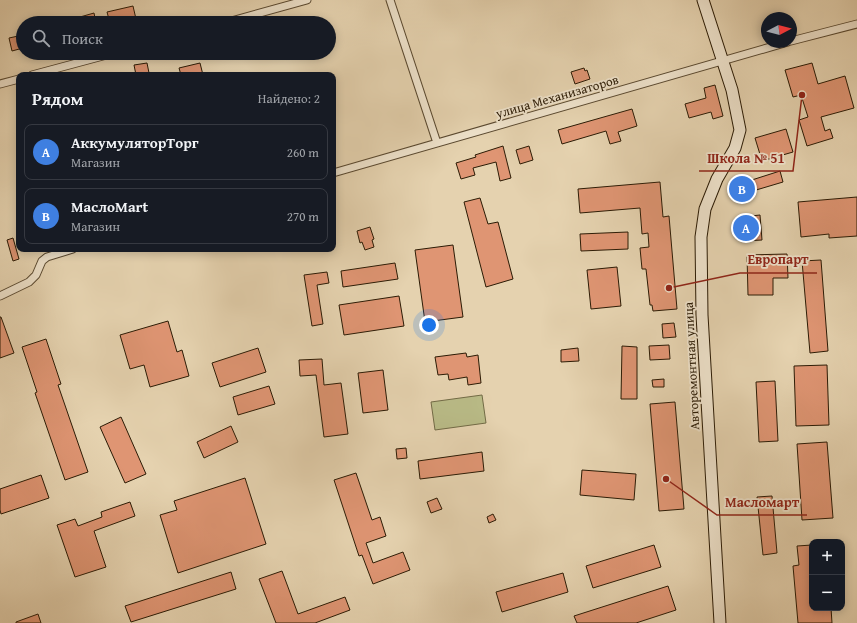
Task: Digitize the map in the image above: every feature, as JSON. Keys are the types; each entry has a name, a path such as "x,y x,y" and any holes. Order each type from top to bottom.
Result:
{"street":[{"path":"249,16 307,0"},
{"path":"390,0 437,143"},
{"name":"Авторемонтная улица","path":"703,0 723,60 736,107 740,130 734,148 717,179 705,210 701,255 701,294 720,623"},
{"name":"улица Механизаторов","path":"797,40 857,24"},
{"name":"улица Механизаторов","path":"336,172 768,48"},
{"path":"43,72 88,60"},
{"path":"0,84 16,79"},
{"path":"0,296 29,282 36,275 42,261 47,257 63,252"}],"green space":[{"path":"482,395 486,423 435,430 431,402"}],"building":[{"path":"133,6 135,16 108,16 107,12"},
{"path":"94,13 95,16 84,16"},
{"path":"16,36 16,50 12,51 9,38"},
{"path":"147,63 149,72 135,72 134,65"},
{"path":"200,63 202,72 180,72 179,68"},
{"path":"812,63 818,84 845,76 854,108 821,117 825,131 830,129 833,138 807,146 799,120 808,117 801,95 793,97 785,70"},
{"path":"584,68 585,71 587,70 590,79 575,84 571,72"},
{"path":"715,85 723,116 713,119 711,112 689,118 685,104 706,98 704,88"},
{"path":"632,109 637,126 618,132 621,141 610,144 606,131 562,144 558,130"},
{"path":"786,129 793,152 762,161 755,138"},
{"path":"503,146 511,178 500,181 496,162 473,168 475,175 461,179 456,163"},
{"path":"529,146 533,160 520,164 516,150"},
{"path":"780,171 783,182 736,196 733,186"},
{"path":"660,182 663,217 669,216 677,309 653,311 652,305 650,305 646,269 642,269 640,248 649,247 648,233 642,234 640,208 580,213 578,189"},
{"path":"857,197 857,236 829,238 829,234 801,237 798,202"},
{"path":"480,198 488,224 498,222 513,279 486,287 464,202"},
{"path":"760,215 762,240 743,241 743,232 739,232 739,225 742,225 742,217"},
{"path":"370,227 374,239 372,240 374,247 365,250 362,242 360,243 357,231"},
{"path":"628,232 628,249 581,251 580,234"},
{"path":"13,238 19,259 13,261 7,240"},
{"path":"453,245 463,317 425,322 415,250"},
{"path":"787,254 788,278 773,278 773,295 748,295 747,255"},
{"path":"821,260 828,351 810,353 802,261"},
{"path":"395,263 398,279 343,287 341,271"},
{"path":"617,267 621,306 591,309 587,270"},
{"path":"327,272 329,283 317,285 323,324 312,326 304,275"},
{"path":"399,296 404,326 344,335 339,305"},
{"path":"0,317 14,353 0,358"},
{"path":"168,321 177,352 182,350 189,376 150,387 144,365 130,369 120,335"},
{"path":"674,323 676,337 663,338 662,324"},
{"path":"46,339 61,384 58,385 88,472 65,480 35,393 37,392 22,347"},
{"path":"669,345 670,359 650,360 649,346"},
{"path":"622,346 637,347 637,399 621,399"},
{"path":"258,348 266,372 220,387 212,363"},
{"path":"578,348 579,361 561,362 561,350"},
{"path":"466,353 467,357 478,355 481,383 468,385 467,377 449,380 448,374 438,375 435,357"},
{"path":"322,359 324,385 341,383 348,434 324,437 316,375 300,376 299,360"},
{"path":"827,365 829,425 796,426 794,366"},
{"path":"383,370 388,410 363,413 358,373"},
{"path":"664,379 664,387 653,387 652,380"},
{"path":"775,381 778,441 759,442 756,382"},
{"path":"269,386 275,404 238,415 233,397"},
{"path":"675,402 684,509 659,511 650,404"},
{"path":"121,417 146,474 125,483 100,427"},
{"path":"231,426 238,442 204,458 197,442"},
{"path":"827,442 833,518 802,520 797,444"},
{"path":"406,448 407,458 397,459 396,449"},
{"path":"482,452 484,471 420,479 418,461"},
{"path":"582,470 636,474 634,500 580,495"},
{"path":"356,473 372,520 380,517 386,536 366,543 373,563 403,552 410,570 373,584 362,555 359,556 334,480"},
{"path":"41,475 49,498 1,514 0,489"},
{"path":"245,478 266,544 178,573 160,515 177,510 174,501"},
{"path":"772,496 777,553 763,555 757,497"},
{"path":"437,498 442,509 431,513 427,502"},
{"path":"130,502 135,516 94,531 106,567 75,577 57,525 75,519 78,526 102,517 101,512"},
{"path":"493,514 496,520 489,523 487,517"},
{"path":"654,545 661,567 593,588 586,566"},
{"path":"809,545 809,611 831,611 832,623 798,623 793,566 799,565 797,546"},
{"path":"282,571 298,614 345,597 350,610 315,623 276,623 259,579"},
{"path":"231,572 236,589 131,622 125,606"},
{"path":"563,573 568,592 502,612 496,592"},
{"path":"668,586 676,610 636,623 577,623 574,616"},
{"path":"38,614 41,623 16,623 16,622"}],"place":[{"name":"Школа № 51","path":"802,95"},
{"name":"МаслоMart","path":"742,189"},
{"name":"АккумуляторТорг","path":"746,228"},
{"name":"Европарт","path":"669,288"},
{"name":"Масломарт","path":"666,479"}]}
